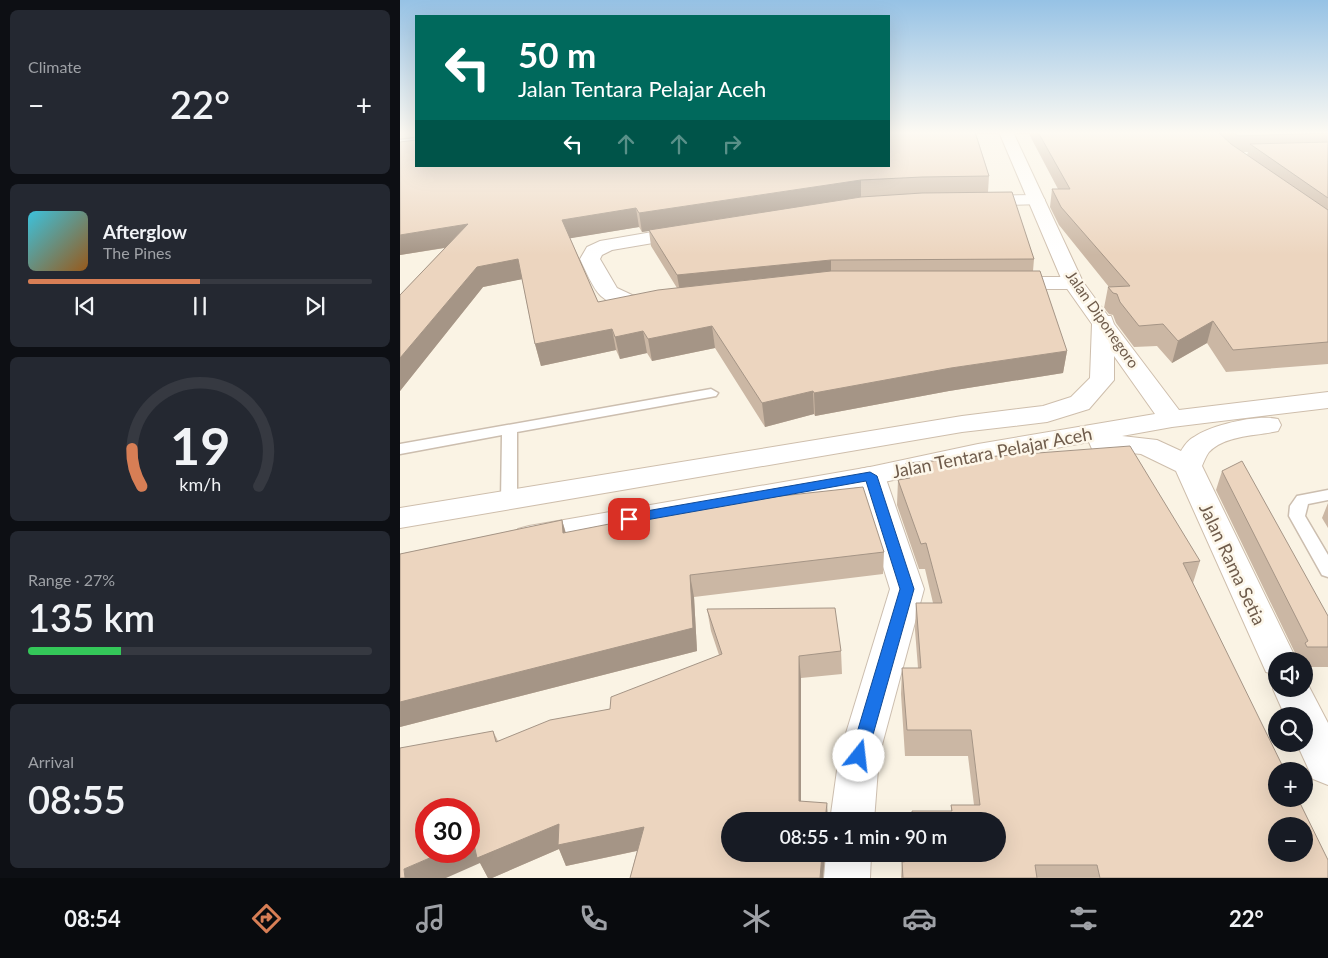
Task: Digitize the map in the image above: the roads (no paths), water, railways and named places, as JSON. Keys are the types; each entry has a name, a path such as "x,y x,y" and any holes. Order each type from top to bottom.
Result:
{"main road":[{"name":"Jalan Diponegoro","path":"1024,173 1073,283 1172,419"},
{"path":"960,201 1036,200"},
{"path":"673,300 654,303 628,301 609,292 590,259 594,251 607,245 706,229"},
{"path":"986,283 1073,283"},
{"name":"Jalan Tentara Pelajar Aceh","path":"400,518 962,424 1047,414 1080,403 1102,380 1102,321"},
{"name":"Jalan Tentara Pelajar Aceh","path":"506,541 870,476 978,453 1172,419 1328,400"},
{"path":"978,453 1107,442 1130,443 1152,448 1188,466 1196,450 1202,444 1221,435 1328,413"},
{"name":"Jalan Rama Setia","path":"1188,466 1275,652"},
{"path":"853,812 859,756 907,589 870,476"},
{"path":"1296,697 1328,766"},
{"path":"847,878 848,862"}],"lane":[{"path":"400,449 711,393"},
{"path":"509,501 510,429"},
{"path":"1328,495 1303,500 1298,506 1298,516 1328,570"}]}
